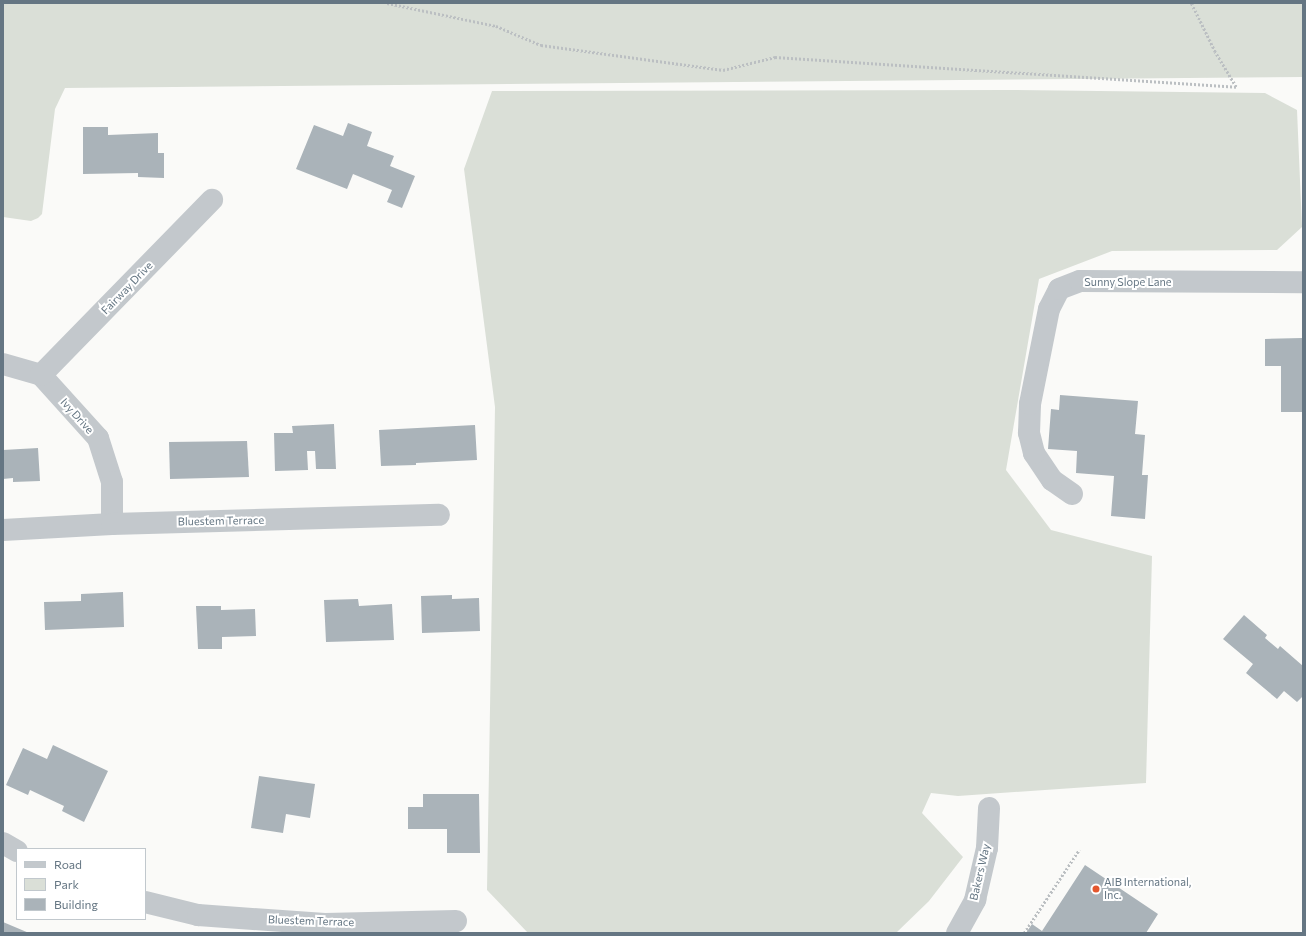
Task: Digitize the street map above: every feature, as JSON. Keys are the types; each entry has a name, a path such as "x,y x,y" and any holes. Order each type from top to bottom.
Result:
{"street":[{"name":"Fairway Drive","path":"41,375 212,200"},
{"name":"Sunny Slope Lane","path":"1072,494 1052,480 1034,453 1029,433 1030,404 1049,309 1059,289 1080,281 1303,282"},
{"path":"3,364 41,375"},
{"name":"Ivy Drive","path":"41,375 98,438 112,482 112,524"},
{"name":"Bluestem Terrace","path":"3,530 112,524 438,515"},
{"name":"Bakers Way","path":"957,933 975,900 987,848 989,808"},
{"path":"3,843 16,851"},
{"name":"Bluestem Terrace","path":"146,902 198,915 324,928 456,921"}],"path":[{"path":"387,3 496,26 541,45 723,70 775,57 1236,87 1215,52 1191,3"},
{"path":"1024,933 1079,850"}],"green space":[{"path":"3,3 1303,3 1303,77 65,88 55,109 42,214 38,218 31,221 3,217"},
{"path":"1009,90 1265,93 1297,110 1302,227 1277,250 1112,251 1039,279 1006,470 1051,530 1152,556 1146,783 958,796 931,793 922,813 963,857 929,901 896,933 528,933 487,890 495,407 464,169 492,91"}],"building":[{"path":"348,123 372,132 367,146 394,156 390,166 415,176 402,208 387,202 392,190 353,174 347,189 296,169 314,125 343,136"},
{"path":"83,127 108,127 108,135 158,133 158,153 164,153 164,178 138,177 138,173 83,174"},
{"path":"1302,338 1303,412 1281,412 1281,366 1265,366 1265,339"},
{"path":"1060,395 1138,401 1135,434 1145,435 1142,475 1148,475 1145,519 1111,516 1114,476 1076,473 1077,451 1048,449 1051,409 1059,410"},
{"path":"334,424 336,469 316,469 315,451 307,451 308,470 275,471 274,433 293,433 292,426"},
{"path":"475,425 477,460 381,466 379,430"},
{"path":"247,441 249,477 170,479 169,442"},
{"path":"38,448 40,481 13,482 13,478 3,479 3,450"},
{"path":"123,592 124,627 45,630 44,602 81,601 81,594"},
{"path":"452,595 452,599 479,598 480,631 422,633 421,596"},
{"path":"358,599 359,606 392,604 394,640 326,642 324,600"},
{"path":"196,606 221,606 221,610 255,609 256,636 222,637 222,649 198,649"},
{"path":"1244,615 1267,635 1265,638 1278,649 1280,646 1303,666 1303,696 1297,702 1284,691 1277,699 1246,673 1253,664 1223,639"},
{"path":"53,745 108,771 84,822 62,811 64,806 30,790 28,795 6,785 23,748 47,759"},
{"path":"259,776 315,784 310,818 286,814 283,833 251,828"},
{"path":"423,794 479,794 480,853 447,853 447,829 408,829 408,807 423,807"},
{"name":"AIB International, Inc.","path":"1085,865 1158,914 1146,933 1026,933 1032,924 1042,931"},
{"path":"3,922 29,933 3,933"}],"place":[{"name":"AIB International, Inc.","path":"1096,889"}]}
